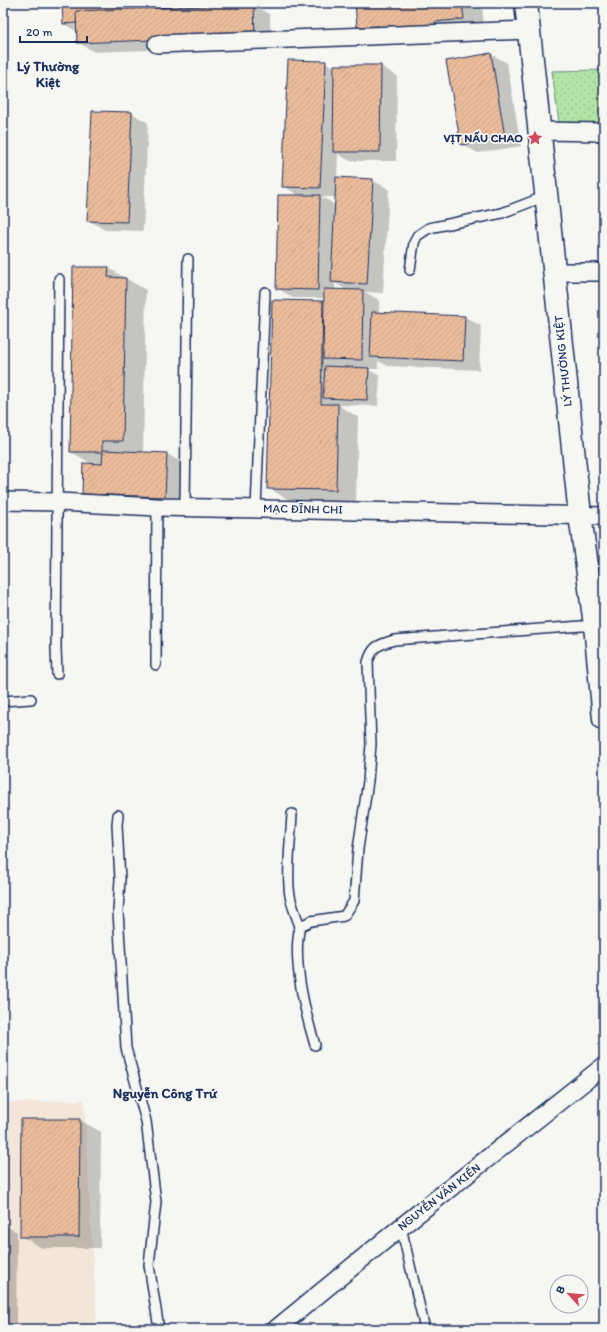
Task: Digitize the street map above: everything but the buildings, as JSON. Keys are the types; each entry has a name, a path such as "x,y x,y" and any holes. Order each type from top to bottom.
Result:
{"main road":[{"name":"LÝ THƯỜNG KIỆT","path":"526,3 580,515 595,625 604,719"}],"street":[{"path":"157,44 529,30"},
{"path":"539,131 604,132"},
{"path":"554,272 604,272"},
{"name":"MẠC ĐĨNH CHI","path":"3,501 157,507 604,516"},
{"name":"NGUYỄN VĂN KIẾN","path":"276,1329 401,1227 604,1066"}],"lane":[{"path":"410,270 414,243 417,236 429,228 502,213 546,196"},
{"path":"185,507 188,259"},
{"path":"57,674 59,279"},
{"path":"256,508 265,292"},
{"path":"156,665 157,507"},
{"path":"300,926 311,921 344,916 354,901 357,864 372,744 368,662 372,651 380,644 394,640 595,625"},
{"path":"3,701 31,699"},
{"path":"292,814 289,870 290,895 294,913 300,926 298,936 299,972 309,1026 315,1045"},
{"path":"118,815 117,825 120,879 118,911 126,1048 146,1121 156,1202 149,1265 159,1329"},
{"path":"401,1227 426,1329"}],"shaded area":[{"path":"84,1100 97,1329 3,1329 3,1103"}],"green space":[{"path":"604,70 604,123 559,123 552,71"}],"place":[{"name":"VỊT NẤU CHAO","path":"535,138"}],"district":[{"name":"Lý Thường Kiệt","path":"48,74"},
{"name":"Nguyễn Công Trứ","path":"165,1093"}]}
